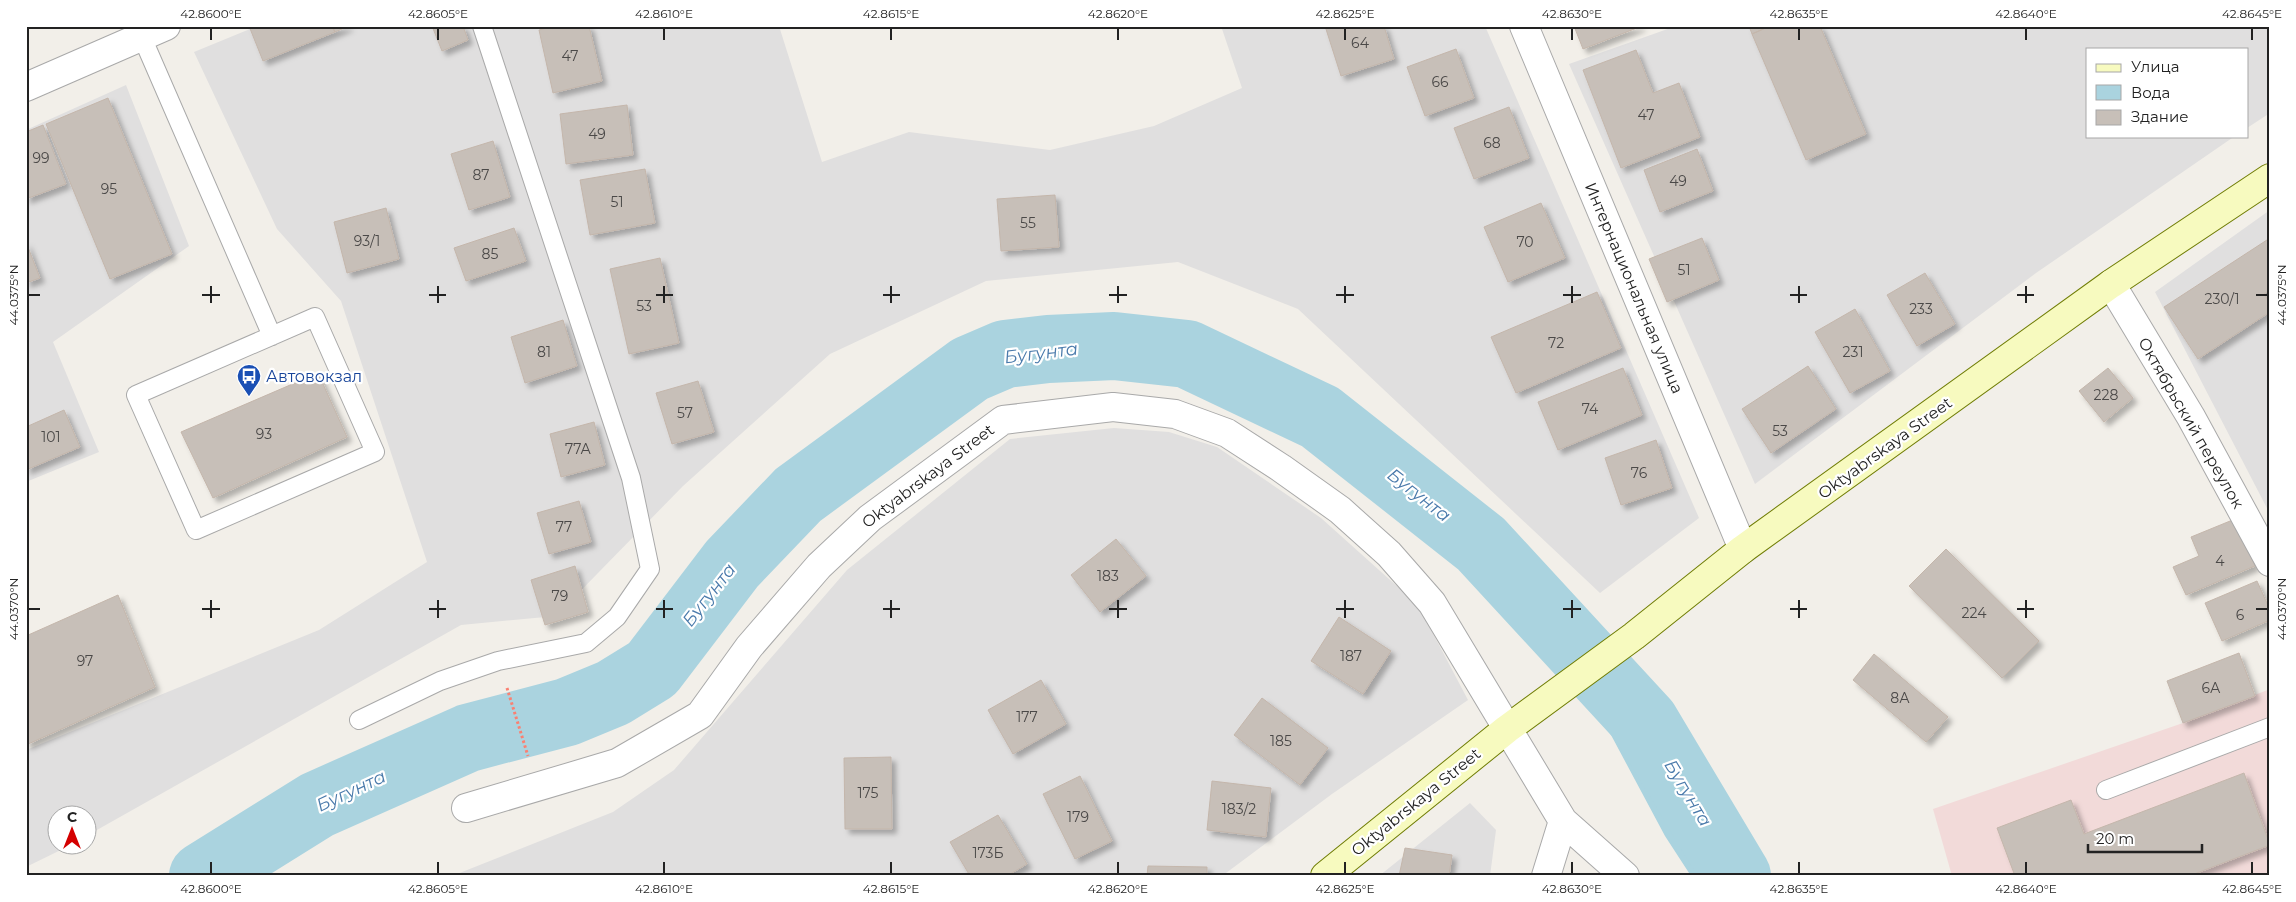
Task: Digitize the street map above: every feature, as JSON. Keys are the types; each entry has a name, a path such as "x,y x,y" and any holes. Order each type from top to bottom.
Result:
{"main road":[{"name":"Oktyabrskaya Street","path":"1325,876 1506,729 1634,636 1743,549 2111,284 2270,178"}],"street":[{"name":"Интернациональная улица","path":"1524,26 1743,549"},
{"path":"26,87 154,32"},
{"name":"Октябрьский переулок","path":"2111,284 2191,417 2270,562"},
{"name":"Oktyabrskaya Street","path":"466,808 617,763 700,715 749,647 819,566 870,518 1003,420 1113,407 1175,414 1228,433 1282,468 1340,510 1388,554 1432,603 1563,821 1625,876"},
{"path":"1546,876 1563,821"}],"lane":[{"path":"359,720 440,681 498,661 586,643 617,617 650,569 631,478 482,26"},
{"path":"154,32 272,336"},
{"path":"315,317 374,452 196,530 136,395 272,336 315,317"},
{"path":"2106,790 2270,727"}],"path":[{"path":"506,685 529,759"}],"shaded area":[{"path":"257,26 779,26 822,162 909,132 1050,150 1154,126 1242,88 1221,26 1485,26 1699,518 1600,593 1298,309 1178,262 986,281 830,354 683,486 556,616 461,625 98,829 98,804 48,804 48,854 53,854 26,867 26,750 319,630 427,562 341,301 277,229 194,52"},
{"path":"1676,26 2270,26 2270,113 2248,127 2248,48 2086,48 2086,138 2232,138 2036,273 1755,484 1569,64"},
{"path":"126,85 189,246 53,342 99,452 26,482 26,130"},
{"path":"2270,210 2270,514 2155,292"},
{"path":"1114,428 1169,432 1217,447 1321,518 1418,605 1468,700 1332,794 1222,876 452,876 613,812 674,770 847,570 1010,439"},
{"path":"2270,689 2270,876 1952,876 1933,809 2183,723"},
{"path":"1470,803 1496,830 1490,876 1379,876"}],"water":[{"path":"1646,685 1767,876 1691,876 1665,836 1603,720"}],"building":[{"path":"249,26 332,26 335,32 263,61"},
{"path":"332,26 349,26 335,32"},
{"path":"432,26 463,26 468,40 442,51"},
{"path":"554,26 589,26 602,81 553,93 539,30"},
{"path":"1325,26 1384,26 1394,59 1341,76"},
{"path":"1574,26 1642,26 1583,49"},
{"path":"1749,26 1770,26 1752,34"},
{"path":"1770,26 1820,26 1866,134 1806,160 1752,34"},
{"path":"1456,49 1474,98 1425,116 1407,67"},
{"path":"1636,50 1653,93 1679,83 1700,137 1621,168 1583,70"},
{"path":"108,98 172,254 110,279 46,124"},
{"path":"627,105 633,155 566,164 560,114"},
{"path":"1509,107 1529,158 1474,179 1454,128"},
{"path":"43,125 66,184 26,199 26,132"},
{"path":"493,141 510,197 469,210 451,154"},
{"path":"1697,149 1713,191 1660,212 1644,170"},
{"path":"645,169 655,223 590,235 580,180"},
{"path":"1055,195 1059,247 1001,251 997,199"},
{"path":"1541,203 1565,258 1508,282 1484,227"},
{"path":"386,208 399,259 347,273 334,222"},
{"path":"514,228 526,261 466,281 454,248"},
{"path":"1702,238 1719,280 1667,302 1649,259"},
{"path":"2270,238 2270,290 2264,294 2270,303 2270,312 2198,359 2164,307"},
{"path":"26,242 40,278 26,283"},
{"path":"660,258 679,343 629,354 610,269"},
{"path":"1925,273 1955,324 1917,346 1887,295"},
{"path":"1597,292 1621,348 1516,393 1491,337"},
{"path":"1855,309 1890,371 1850,393 1815,332"},
{"path":"563,320 577,366 525,383 511,337"},
{"path":"1808,366 1836,409 1771,453 1742,409"},
{"path":"1623,368 1642,415 1558,450 1538,402"},
{"path":"2108,368 2133,398 2104,422 2079,391"},
{"path":"318,373 347,437 213,498 181,432"},
{"path":"698,381 714,432 672,444 656,393"},
{"path":"64,410 80,447 26,470 26,427"},
{"path":"594,422 605,465 561,477 550,434"},
{"path":"1656,440 1672,488 1621,505 1605,458"},
{"path":"579,501 591,542 549,554 537,513"},
{"path":"2235,519 2255,566 2186,595 2173,567 2199,556 2191,537"},
{"path":"1116,539 1146,576 1100,612 1071,575"},
{"path":"1946,549 2039,641 2002,678 1909,586"},
{"path":"575,566 588,612 545,625 531,580"},
{"path":"2257,581 2270,610 2270,620 2222,641 2205,603"},
{"path":"118,595 155,687 26,745 26,636"},
{"path":"1339,617 1391,651 1363,694 1311,661"},
{"path":"2239,653 2255,696 2183,723 2167,681"},
{"path":"1874,654 1948,717 1926,742 1853,680"},
{"path":"1041,680 1066,724 1013,754 988,710"},
{"path":"1262,698 1328,748 1300,785 1234,735"},
{"path":"891,757 892,829 845,829 844,758"},
{"path":"2244,773 2270,845 2189,876 2015,876 1997,828 2071,800 2084,834"},
{"path":"1080,776 1112,841 1075,859 1043,794"},
{"path":"1212,781 1271,788 1266,837 1207,830"},
{"path":"998,815 1027,864 1007,876 970,876 950,842"},
{"path":"1405,848 1452,855 1449,876 1399,876"},
{"path":"1148,866 1207,867 1207,876 1147,876"}],"waterway":[{"name":"Бугунта","path":"203,876 317,805 468,738 567,712 613,693 652,669 732,564 798,495 970,369 1005,354 1048,349 1114,346 1187,354 1320,417 1481,544 1645,722 1737,876"}],"place":[{"name":"Автовокзал","path":"249,397"}]}
